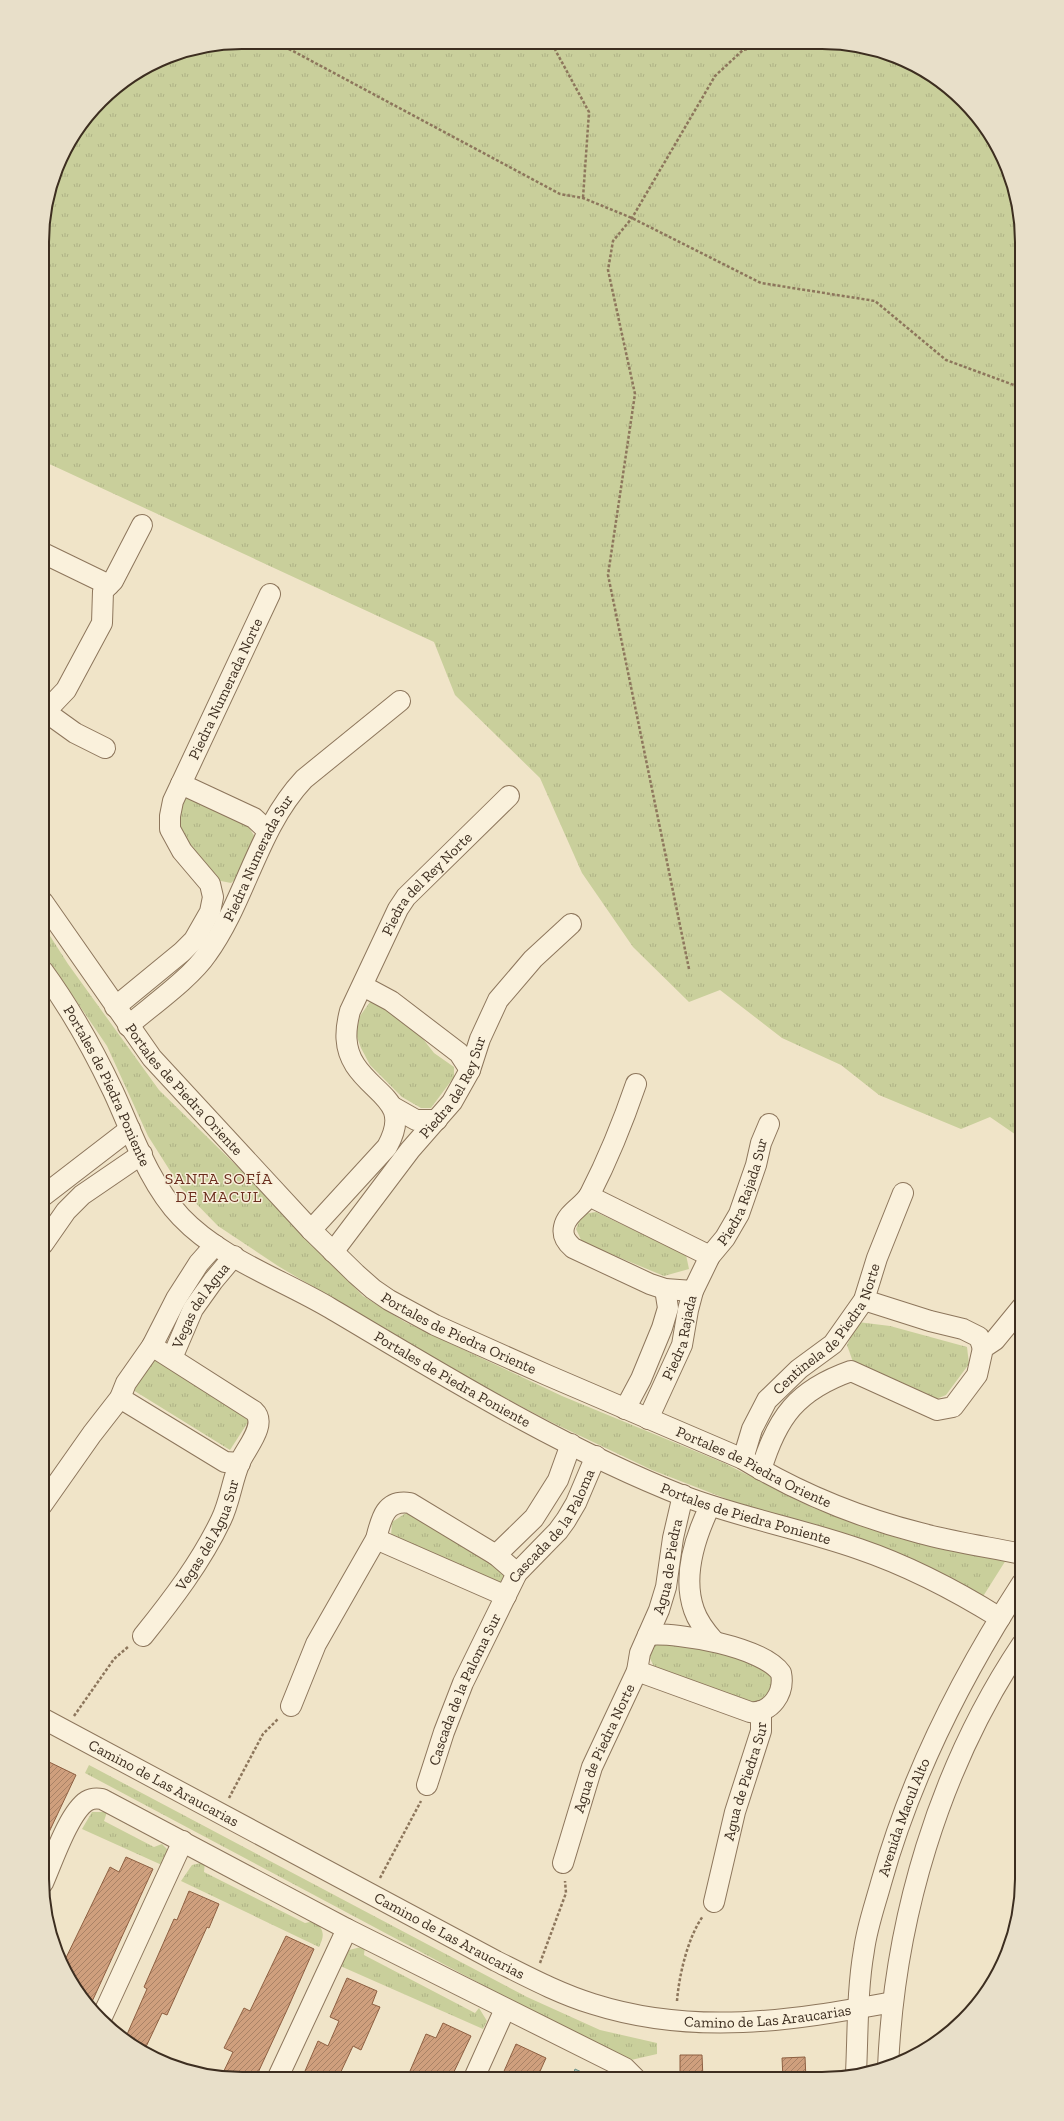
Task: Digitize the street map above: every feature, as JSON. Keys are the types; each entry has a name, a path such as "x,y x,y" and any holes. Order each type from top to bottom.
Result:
{"street":[{"path":"49,706 66,690 102,623 103,591 109,585 122,565 142,525"},
{"path":"49,556 109,585"},
{"name":"Piedra Numerada Norte","path":"210,884 182,851 170,829 170,816 173,801 270,594"},
{"name":"Piedra Numerada Sur","path":"128,1026 192,971 207,956 247,881 268,831 291,793 304,779 400,701"},
{"path":"49,713 75,733 105,748"},
{"path":"181,784 254,818 268,831"},
{"name":"Piedra del Rey Norte","path":"437,1120 416,1120 394,1107 356,1065 347,1042 346,1028 350,1011 398,909 406,897 509,796"},
{"path":"210,884 229,890 238,888 247,881"},
{"path":"115,1007 182,952 194,940 210,912 213,897 210,884"},
{"name":"Portales de Piedra Oriente","path":"49,911 128,1026 152,1058 311,1230 373,1289 409,1312 625,1409 743,1458 761,1470 845,1509 882,1522 921,1533 1015,1553"},
{"name":"Piedra del Rey Sur","path":"333,1252 410,1150 452,1102 470,1070 480,1039 498,1000 533,959 571,924"},
{"name":"Portales de Piedra Poniente","path":"49,980 81,1029 113,1091 158,1187 168,1202 182,1218 215,1245 326,1305 485,1399 596,1456 710,1506 827,1539 888,1559 948,1588 1000,1618"},
{"path":"363,986 391,1001 459,1053 470,1070"},
{"path":"636,1084 615,1139 589,1196 566,1219 564,1237 567,1243 587,1254 665,1289 693,1291"},
{"path":"311,1230 386,1147 392,1137 395,1126 394,1107"},
{"name":"Piedra Rajada Sur","path":"710,1256 724,1238 739,1214 756,1165 761,1143 769,1124"},
{"path":"49,1191 130,1129"},
{"path":"49,1233 66,1211 82,1195 142,1154"},
{"name":"Centinela de Piedra Norte","path":"743,1458 752,1429 767,1400 799,1368 833,1344 864,1300 877,1258 903,1194"},
{"path":"589,1196 710,1256"},
{"name":"Vegas del Agua","path":"49,1495 120,1398 126,1383 152,1346 176,1299 199,1263 215,1245"},
{"name":"Vegas del Agua","path":"172,1358 194,1309 213,1281 234,1256"},
{"name":"Piedra Rajada","path":"648,1419 682,1344 693,1291 710,1256"},
{"path":"625,1409 641,1379 662,1328 668,1308 665,1289"},
{"path":"833,1344 851,1371 937,1410 953,1407 966,1391 977,1375 983,1348 979,1337 963,1329 930,1321 864,1300"},
{"path":"983,1348 995,1340 1015,1316"},
{"path":"152,1346 172,1358"},
{"name":"Vegas del Agua Sur","path":"143,1636 164,1610 200,1558 222,1519 240,1463 260,1425 258,1414 254,1410 172,1358"},
{"path":"761,1470 770,1440 777,1426 797,1402 822,1383 851,1371"},
{"path":"120,1398 225,1462 240,1463"},
{"name":"Cascada de la Paloma","path":"496,1554 534,1518 558,1480 571,1444"},
{"name":"Cascada de la Paloma","path":"506,1596 517,1573 558,1531 566,1520 576,1503 596,1456"},
{"name":"Agua de Piedra","path":"648,1635 666,1588 673,1538 683,1495"},
{"path":"291,1706 316,1644 376,1539 381,1521 392,1505 401,1501 410,1503 496,1554 517,1573"},
{"name":"Agua de Piedra","path":"710,1506 699,1531 693,1555 689,1582 694,1610 699,1621 714,1641"},
{"path":"376,1539 506,1596"},
{"name":"Avenida Macul Alto","path":"856,2068 858,2008 864,1950 885,1869 912,1790 946,1714 1015,1594"},
{"name":"Cascada de la Paloma Sur","path":"427,1785 444,1732 463,1683 506,1596"},
{"path":"648,1635 676,1634 714,1641"},
{"name":"Agua de Piedra Norte","path":"563,1862 592,1767 637,1672 640,1653 648,1635"},
{"name":"Agua de Piedra Sur","path":"714,1641 763,1658 778,1668 782,1677 781,1690 773,1703 761,1711 761,1731 735,1812 714,1902"},
{"name":"Avenida Macul Alto","path":"889,2060 893,2002 901,1947 922,1863 936,1818 972,1732 1015,1656"},
{"path":"637,1672 742,1710 750,1712 761,1711"},
{"path":"946,1714 949,1726 954,1731 966,1734 972,1732"},
{"name":"Camino de Las Araucarias","path":"49,1722 496,1961 551,1988 592,2004 642,2017 684,2023 709,2024 767,2020 893,2002"},
{"path":"49,1869 71,1819 78,1809 87,1801 94,1798 102,1799 347,1929 625,2068 629,2072"},
{"path":"104,2013 183,1841"},
{"path":"280,2072 347,1929"},
{"path":"477,2072 505,2009"}],"path":[{"path":"288,49 560,194 583,198 632,218 761,283 875,301 946,360 1015,385"},
{"path":"555,49 589,112 583,198"},
{"path":"689,969 608,575 635,394 608,270 613,241 632,218 715,76 743,50 748,49"},
{"path":"73,1718 114,1659 143,1636"},
{"path":"228,1800 263,1734 291,1706"},
{"path":"379,1880 417,1810 427,1785"},
{"path":"539,1966 566,1893 563,1862"},
{"path":"677,2001 678,1986 694,1929 714,1902"}],"green space":[{"path":"230,49 834,49 872,56 896,64 918,75 949,97 975,125 995,157 1005,180 1015,230 1015,1134 990,1117 961,1129 879,1095 841,1065 782,1038 720,990 689,1002 633,947 582,873 540,778 455,695 434,642 49,464 49,230 56,192 64,168 75,146 97,115 125,89 157,69 180,59"},
{"path":"187,796 245,821 255,837 244,872 231,883 216,880 179,832 178,813"},
{"path":"49,934 68,964 159,1090 244,1173 363,1296 405,1322 562,1396 724,1463 813,1508 901,1539 1006,1560 982,1598 652,1470 551,1422 469,1379 278,1266 218,1226 181,1188 148,1136 107,1046 49,961"},
{"path":"370,1002 375,1002 420,1035 434,1053 454,1067 454,1077 431,1108 421,1108 402,1097 370,1065 361,1048 356,1034 360,1016"},
{"path":"596,1212 686,1255 689,1269 664,1276 582,1242 576,1229 582,1214"},
{"path":"858,1322 890,1326 967,1347 969,1364 946,1395 934,1400 853,1362 847,1345"},
{"path":"152,1358 250,1419 230,1450 133,1390"},
{"path":"406,1513 492,1563 506,1575 501,1586 391,1536 392,1522"},
{"path":"669,1639 760,1664 774,1679 770,1695 754,1705 654,1667 649,1656 652,1644"},
{"path":"89,1765 527,1997 600,2030 657,2043 657,2054 631,2060 558,2025 85,1773"},
{"path":"92,1812 107,1812 104,1821 154,1847 162,1844 169,1851 164,1866 82,1829"},
{"path":"205,1862 204,1872 305,1923 315,1921 323,1933 319,1947 181,1881 192,1865"},
{"path":"365,1946 364,1955 475,2013 479,2008 487,2021 483,2029 338,1965 349,1950"}],"water":[{"path":"575,2069 581,2072 574,2072"}],"building":[{"path":"49,1762 76,1775 49,1832"},
{"path":"126,1857 153,1869 93,2000 75,1975 66,1958 110,1867 119,1872"},
{"path":"189,1891 219,1904 167,2015 162,2013 146,2046 127,2034 147,1989 144,1987 174,1919 177,1920"},
{"path":"286,1936 314,1949 258,2072 224,2071 233,2052 224,2048 244,2008 250,2011"},
{"path":"347,1978 377,1991 372,2004 380,2007 361,2050 353,2046 341,2072 305,2072 318,2041 328,2046 339,2021 330,2017"},
{"path":"443,2023 471,2036 454,2072 410,2072 426,2034 436,2038"},
{"path":"516,2044 546,2058 540,2072 504,2072"},
{"path":"680,2055 702,2055 703,2072 680,2072"},
{"path":"805,2057 806,2072 783,2072 782,2058"}],"district":[{"name":"SANTA SOFÍA DE MACUL","path":"219,1187"}]}
